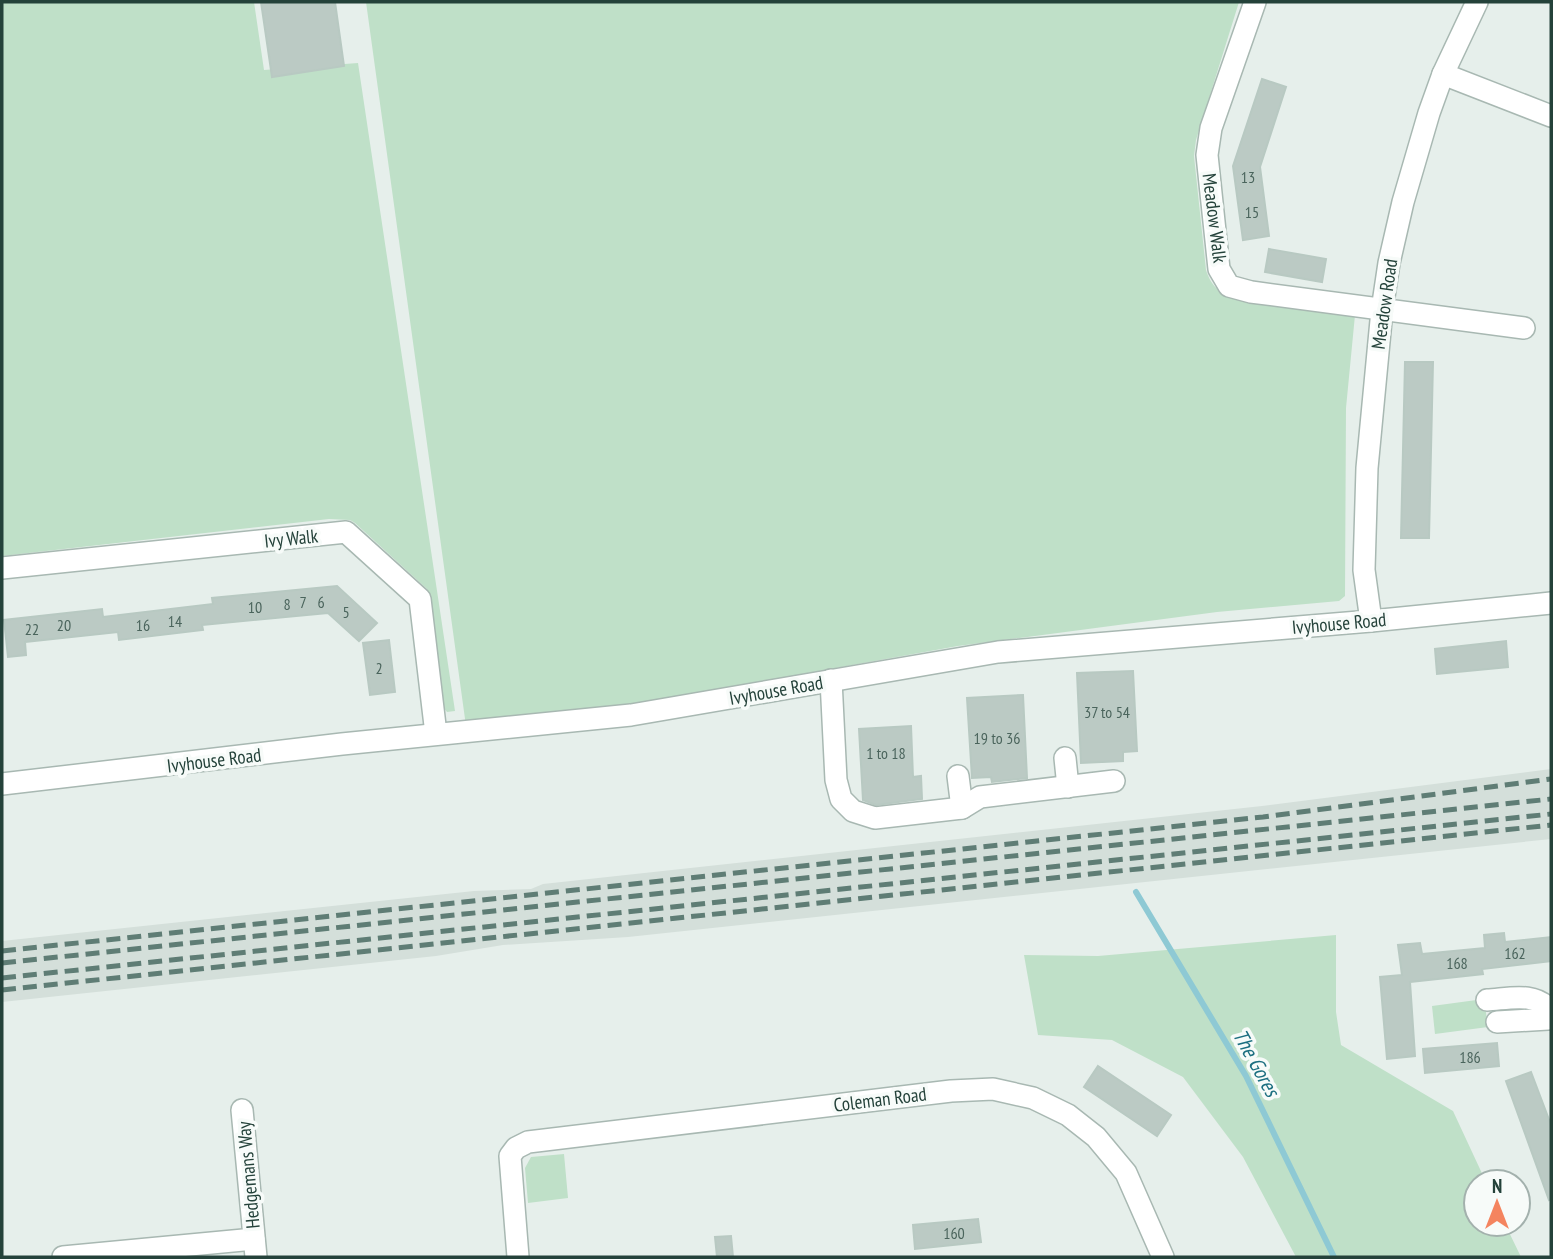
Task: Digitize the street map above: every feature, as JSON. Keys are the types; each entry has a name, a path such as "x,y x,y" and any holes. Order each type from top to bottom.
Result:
{"street":[{"name":"Meadow Walk","path":"1255,2 1211,128 1207,155 1219,269 1230,286 1251,292 1524,328"},
{"name":"Meadow Road","path":"1371,621 1364,570 1366,482 1389,263 1403,202 1443,74 1476,2"},
{"path":"1443,74 1551,116"},
{"name":"Ivy Walk","path":"2,568 346,532 420,599 436,734"},
{"name":"Ivyhouse Road","path":"2,784 436,734 631,715 998,652 1551,603"},
{"path":"831,680 836,780 841,799 853,811 875,818 962,808 980,797 1114,781"},
{"path":"1065,758 1068,787"},
{"path":"958,776 962,808"},
{"path":"1487,1000 1534,999 1545,1004 1550,1018 1497,1022"},
{"name":"Coleman Road","path":"518,1257 509,1167 510,1156 516,1148 528,1142 951,1091 993,1090 1033,1098 1068,1115 1096,1137 1126,1172 1163,1257"},
{"name":"Hedgemans Way","path":"63,1257 255,1248 242,1110"}],"shaded area":[{"path":"1551,769 1551,839 628,937 503,945 436,956 2,1002 2,941 474,891 531,889 543,884 1262,806"}],"green space":[{"path":"2,2 254,2 264,70 358,63 455,711 447,712 443,707 431,598 427,589 350,520 329,519 2,556"},
{"path":"366,2 1239,2 1196,140 1194,156 1206,270 1215,287 1232,297 1355,315 1346,408 1345,596 1339,601 1217,612 958,646 631,705 466,726"},
{"path":"1336,935 1336,1012 1341,1045 1453,1111 1479,1168 1462,1168 1462,1238 1512,1238 1521,1257 1296,1257 1243,1157 1183,1077 1112,1040 1038,1035 1024,955 1098,956"},
{"path":"1484,999 1488,1027 1435,1034 1432,1006"},
{"path":"564,1154 568,1198 528,1203 525,1168 531,1157"}],"building":[{"path":"261,2 335,2 344,66 272,77"},
{"path":"1262,79 1286,87 1260,167 1269,236 1243,240 1233,166"},
{"path":"1269,249 1326,259 1322,282 1265,272"},
{"path":"1405,362 1433,362 1429,538 1401,538"},
{"path":"337,586 377,623 359,641 328,613 202,625 203,630 119,640 118,632 25,642 26,655 8,657 4,620 102,609 103,617 213,604 212,598"},
{"path":"389,640 395,692 370,695 363,643"},
{"path":"1506,641 1508,667 1437,674 1435,649"},
{"path":"1133,671 1137,751 1123,752 1123,761 1081,763 1077,673"},
{"path":"1023,695 1027,778 992,782 991,777 972,778 967,698"},
{"path":"911,726 913,777 921,776 922,799 876,805 863,800 859,729"},
{"path":"1504,933 1505,942 1551,937 1551,961 1482,969 1483,974 1410,982 1415,1056 1387,1059 1380,977 1402,975 1398,945 1420,943 1422,954 1485,948 1484,935"},
{"path":"1497,1043 1499,1066 1425,1073 1423,1049"},
{"path":"1098,1066 1171,1115 1157,1136 1084,1087"},
{"path":"1531,1072 1551,1125 1549,1200 1506,1081"},
{"path":"978,1219 981,1242 915,1249 913,1225"},
{"path":"731,1236 733,1257 717,1257 715,1237"}],"waterway":[{"name":"The Gores","path":"1136,892 1246,1076 1334,1257"}],"railway":[{"path":"2,951 1263,817 1551,779"},
{"path":"2,963 1551,799"},
{"path":"2,978 1551,814"},
{"path":"2,990 1551,825"}]}
